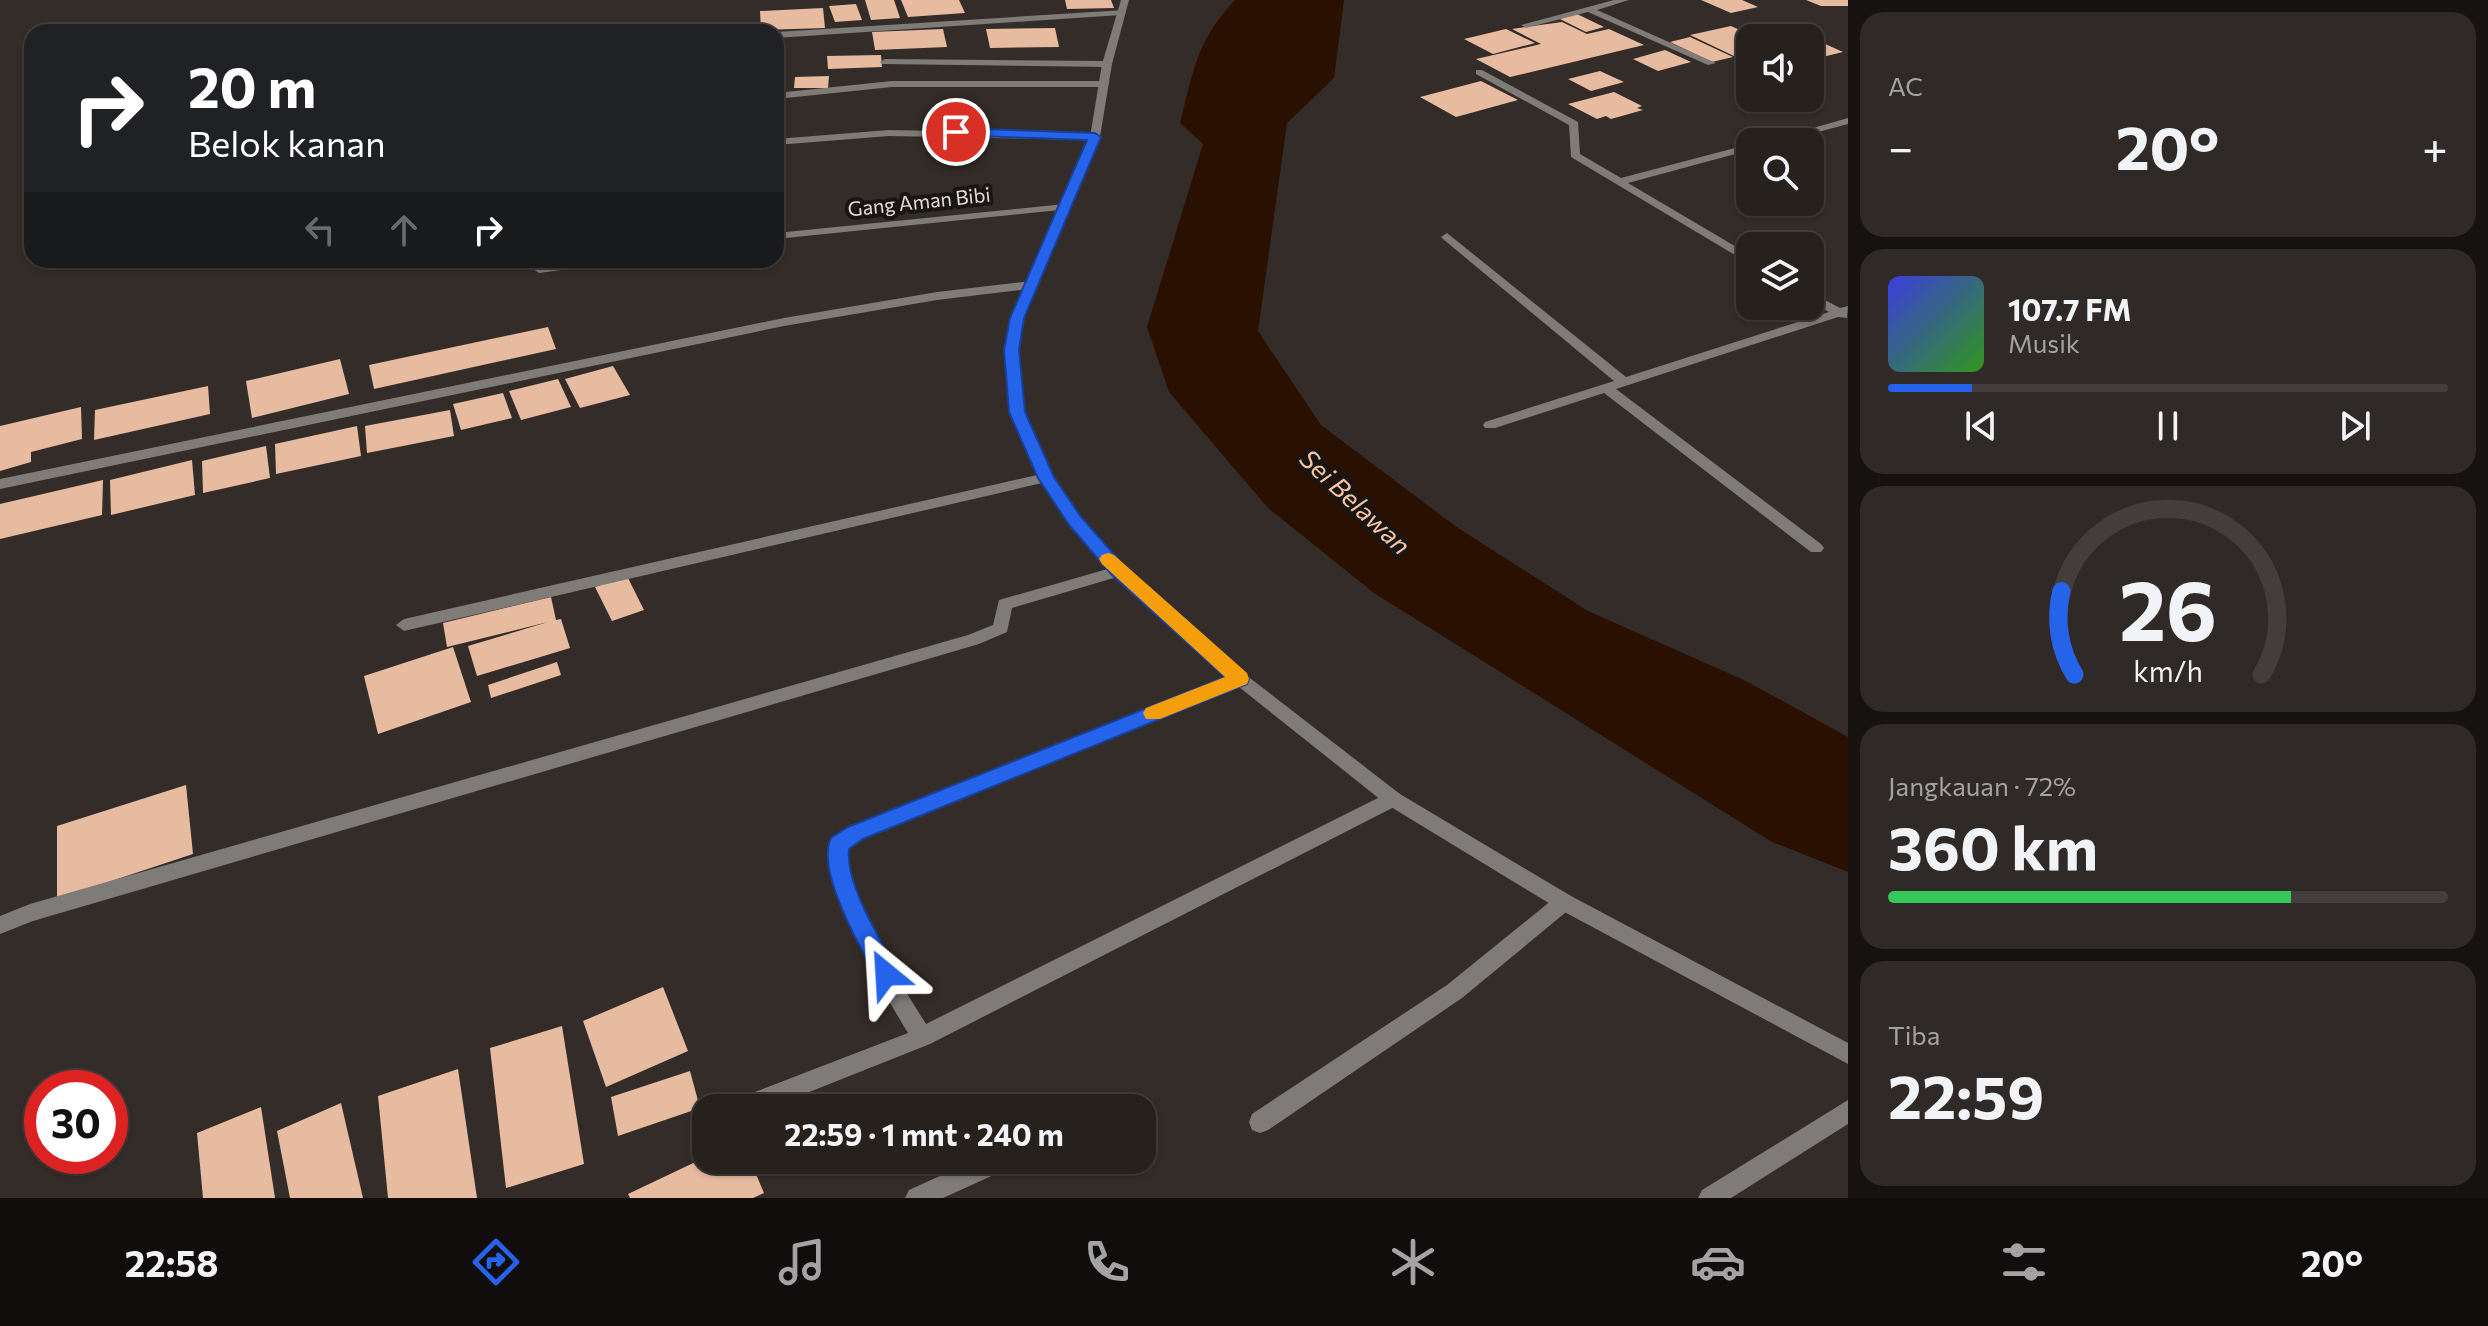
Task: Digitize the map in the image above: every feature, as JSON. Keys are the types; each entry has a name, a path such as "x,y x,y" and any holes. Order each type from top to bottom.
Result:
{"street":[{"path":"1526,25 1625,0"},
{"path":"784,34 1123,6 1107,64 1095,137 1017,318 1012,350 1017,412 1046,478 1075,521 1118,571 1240,679 1393,799 1564,902 1848,1054"},
{"path":"1588,9 1711,63"},
{"path":"885,62 1107,64"},
{"path":"1479,72 1574,124 1575,155 1736,252"},
{"path":"784,95 892,84 1104,84"},
{"path":"1822,128 1848,121"},
{"path":"784,141 889,133 1095,137"},
{"path":"1619,182 1736,151"},
{"name":"Gang Aman Bibi","path":"784,235 1065,207"},
{"path":"1447,237 1623,381"},
{"path":"539,269 546,268"},
{"path":"0,484 784,322 937,296 1032,285"},
{"path":"1824,303 1845,314"},
{"path":"1490,425 1845,314"},
{"path":"1605,387 1816,548"},
{"path":"404,625 1046,478"},
{"path":"0,925 30,913 973,640 1001,628 1005,604 1118,571"},
{"path":"922,1037 861,924 837,862 839,845 855,833 1240,679"},
{"path":"777,1094 922,1037 1393,799"},
{"path":"1260,1122 1438,1004 1526,938 1564,902"},
{"path":"1710,1198 1848,1111"},
{"path":"917,1198 970,1174"}],"water":[{"name":"Sei Belawan","path":"1235,0 1344,0 1334,78 1287,123 1258,331 1321,425 1455,526 1588,611 1746,681 1848,737 1848,872 1772,842 1374,593 1268,508 1169,392 1147,327 1203,144 1180,123 1193,71 1204,43"}],"building":[{"path":"865,0 894,0 900,18 871,20"},
{"path":"901,0 959,0 965,13 908,17"},
{"path":"1065,0 1111,0 1114,8 1067,9"},
{"path":"1701,0 1742,0 1758,7 1731,13"},
{"path":"1806,0 1848,0 1848,6 1821,6"},
{"path":"856,4 862,20 835,22 829,6"},
{"path":"823,8 825,28 784,29 784,24 761,24 760,11"},
{"path":"1577,14 1604,27 1586,32 1558,18"},
{"path":"1562,22 1587,34 1609,29 1644,45 1510,77 1476,59 1541,44 1512,29"},
{"path":"1731,26 1736,28 1736,57 1690,35"},
{"path":"1055,28 1059,47 990,48 986,29"},
{"path":"943,29 947,47 875,50 872,32"},
{"path":"1506,29 1535,43 1493,54 1464,39"},
{"path":"1690,37 1733,57 1712,62 1670,42"},
{"path":"1824,43 1843,52 1824,57"},
{"path":"1665,50 1691,62 1658,71 1633,59"},
{"path":"881,55 882,67 828,69 827,56"},
{"path":"1600,71 1624,82 1591,91 1568,79"},
{"path":"829,76 828,88 794,88 795,77"},
{"path":"1481,81 1518,100 1456,117 1420,97"},
{"path":"1614,92 1642,106 1637,108 1643,110 1611,119 1606,116 1597,119 1568,104"},
{"path":"548,327 556,349 374,389 369,365"},
{"path":"340,359 349,394 252,418 246,381"},
{"path":"613,366 630,395 580,408 565,379"},
{"path":"558,379 571,407 521,420 509,391"},
{"path":"208,386 210,414 94,440 95,410"},
{"path":"503,393 512,418 461,430 453,404"},
{"path":"81,407 82,439 31,452 31,462 0,471 0,426"},
{"path":"450,410 454,436 367,453 365,426"},
{"path":"357,426 361,456 276,474 275,444"},
{"path":"266,446 270,478 203,493 202,461"},
{"path":"192,460 195,495 111,515 110,480"},
{"path":"103,480 102,515 0,539 0,504"},
{"path":"627,576 644,610 612,621 595,587"},
{"path":"551,597 556,620 561,619 570,648 477,676 468,646 548,622 447,647 443,623"},
{"path":"453,647 471,702 378,734 364,676"},
{"path":"557,662 561,675 491,698 488,685"},
{"path":"186,785 193,854 57,899 57,826"},
{"path":"663,987 688,1051 606,1087 583,1021"},
{"path":"562,1026 584,1164 506,1188 490,1048"},
{"path":"458,1069 477,1198 388,1198 378,1096"},
{"path":"690,1071 696,1094 692,1094 692,1111 618,1136 611,1097"},
{"path":"341,1103 363,1198 290,1198 277,1131"},
{"path":"261,1107 275,1198 203,1198 197,1133"},
{"path":"692,1164 692,1174 756,1174 764,1193 753,1198 630,1198 628,1194"}],"slow traffic":[{"path":"1108,559 1240,679 1153,713"}],"route":[{"path":"886,974 861,924 837,862 839,845 855,833 1240,679 1118,571 1075,521 1046,478 1017,412 1012,350 1017,318 1095,137 956,132"}]}
